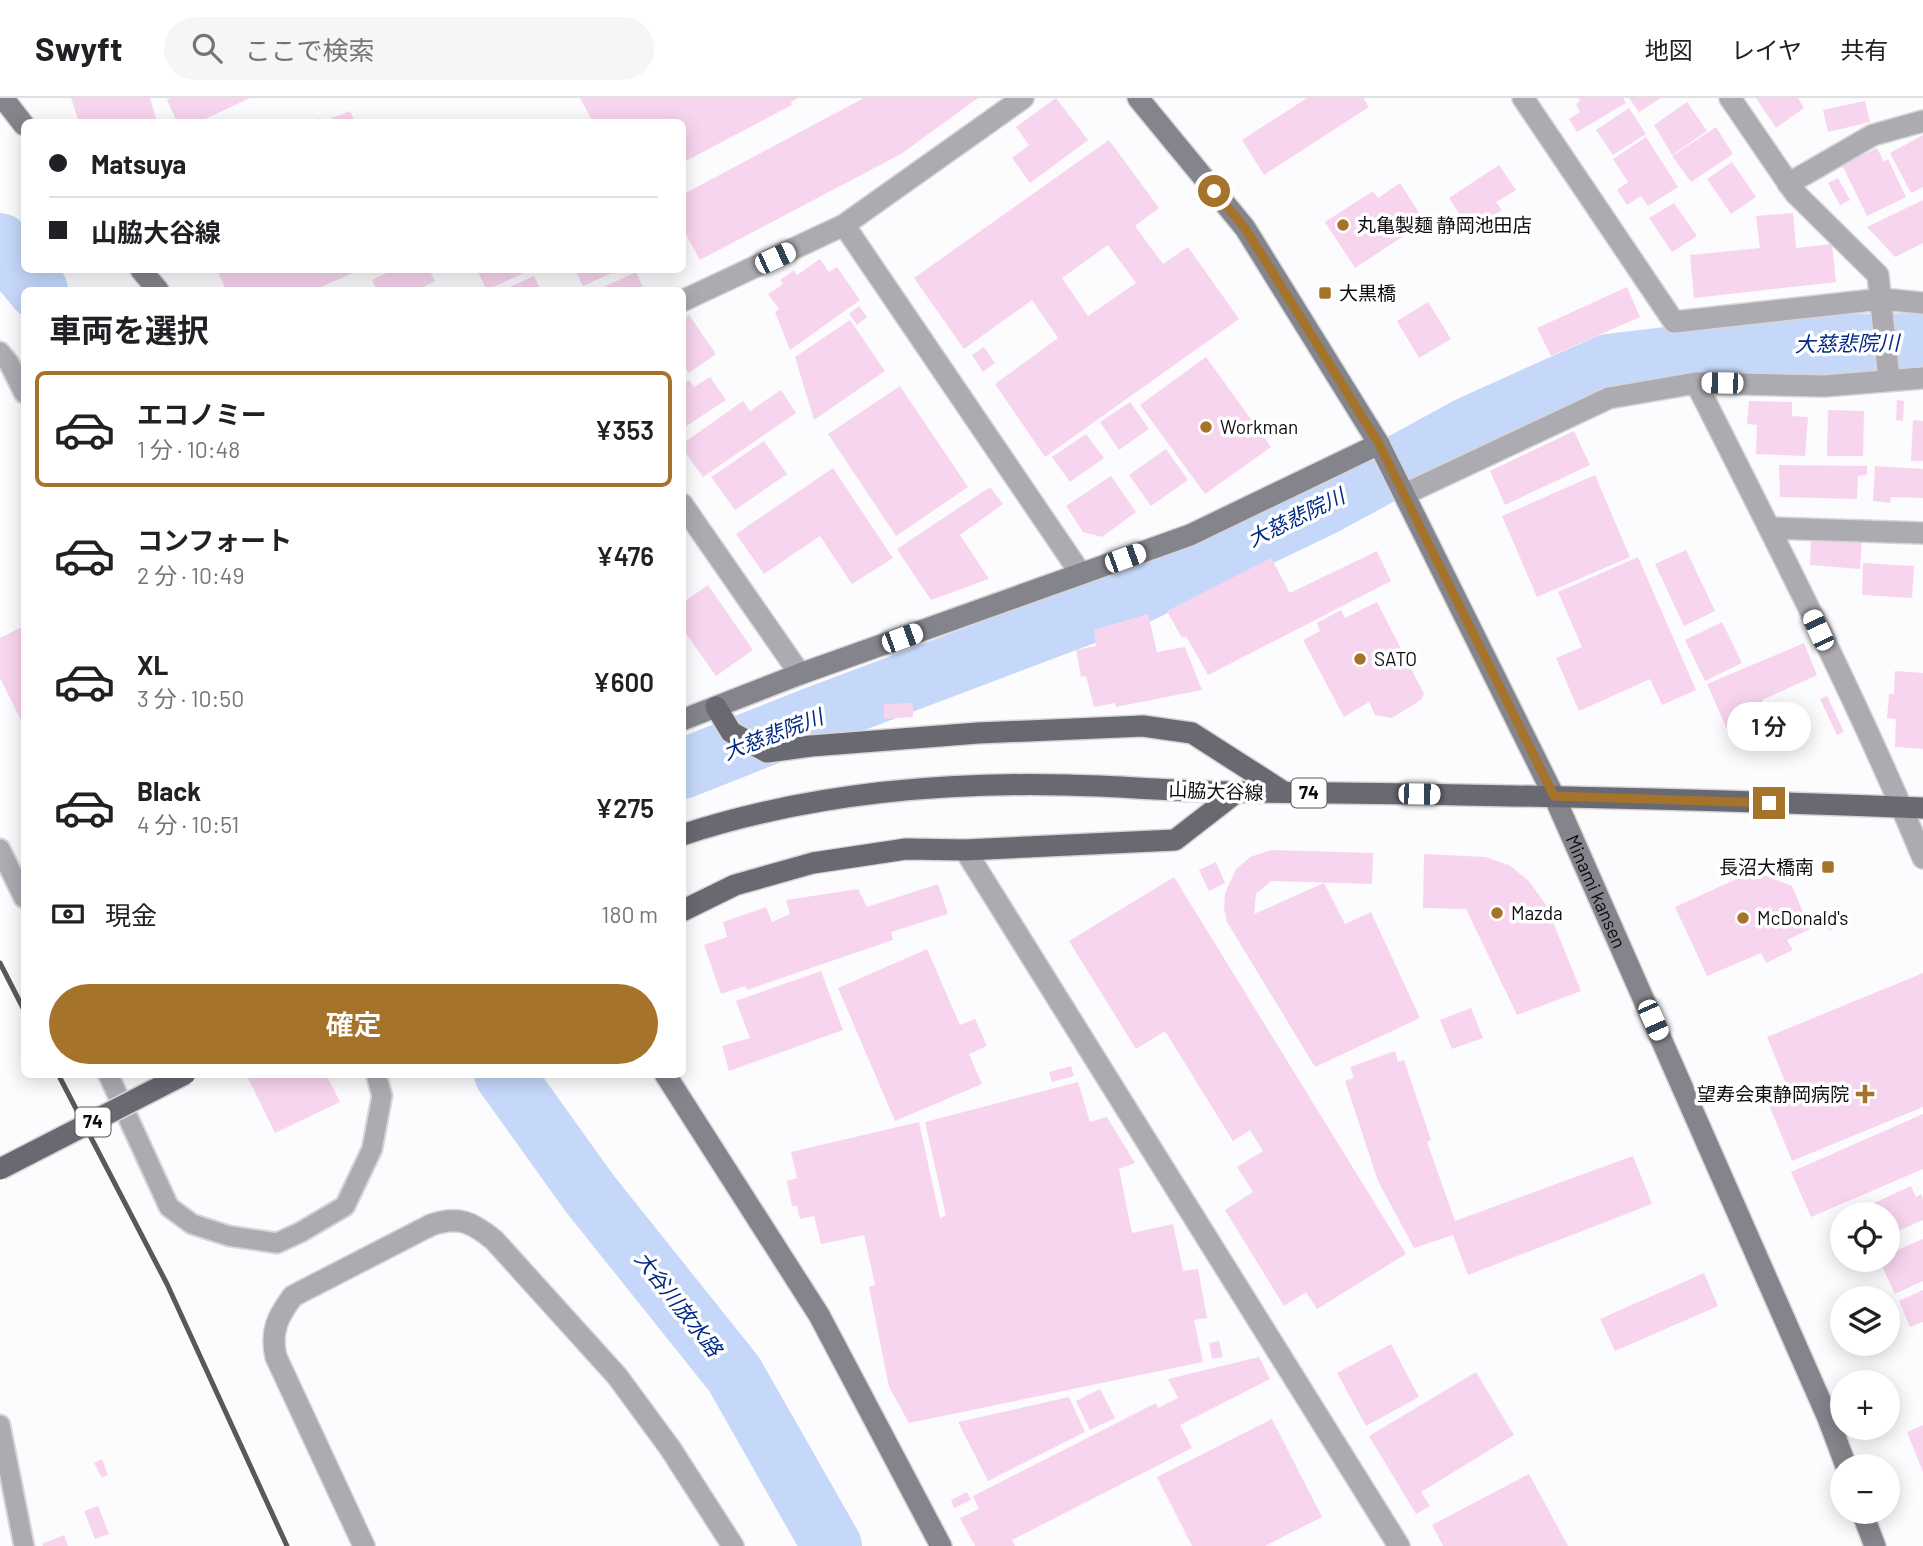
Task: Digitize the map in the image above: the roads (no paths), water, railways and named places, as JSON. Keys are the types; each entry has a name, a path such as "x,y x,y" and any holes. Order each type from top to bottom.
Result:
{"main road":[{"path":"3,98 21,121"},
{"name":"Minami kansen","path":"1138,98 1245,228 1379,444 1405,494 1554,796 1841,1454"},
{"path":"144,273 155,287"},
{"path":"686,718 800,674 1190,535 1379,444"},
{"path":"716,707 731,732 767,752 978,733 1143,726 1192,733 1284,792"},
{"name":"山脇大谷線","path":"686,834 733,818 886,793 961,787 1064,785 1237,792 1554,796 1912,807"},
{"path":"686,909 735,885 813,863 906,849 965,850 1175,840 1237,792"},
{"name":"74","path":"0,1170 177,1078"},
{"path":"668,1078 819,1315 941,1546"},
{"path":"1867,1524 1875,1546"}],"street":[{"path":"686,299 844,225 1023,98"},
{"path":"1523,98 1674,323 1882,299 1923,303"},
{"path":"1730,98 1788,184 1878,275 1889,379"},
{"path":"1788,184 1873,135 1923,121"},
{"path":"844,225 1081,574"},
{"path":"1405,494 1609,398 1696,383 1824,386 1923,378"},
{"path":"1696,383 1912,807 1923,858"},
{"path":"686,510 800,674"},
{"path":"1770,528 1923,533"},
{"path":"965,850 1399,1546"},
{"path":"364,1546 276,1357 274,1326 293,1296 445,1220 458,1220 477,1226 495,1240 617,1376 670,1448 733,1546"}],"lane":[{"path":"0,352 21,387"},
{"path":"0,849 21,892"},
{"path":"110,1078 169,1207 192,1224 229,1236 277,1242 301,1232 345,1206 372,1149 382,1096 377,1078"},
{"path":"0,1425 24,1546"}],"waterway":[{"name":"大谷川放水路","path":"0,243 21,269"},
{"name":"大谷川放水路","path":"24,273 36,287"},
{"name":"大慈悲院川","path":"686,767 1132,597 1323,506 1470,426 1608,364 1767,345 1923,343"},
{"name":"大谷川放水路","path":"507,1078 590,1194 734,1374 832,1546"}],"railway":[{"path":"0,963 21,1004"},
{"path":"60,1078 167,1284 287,1546"}],"place":[{"name":"丸亀製麺 静岡池田店","path":"1343,225"},
{"name":"大黒橋","path":"1325,293"},
{"name":"Workman","path":"1206,427"},
{"name":"SATO","path":"1360,659"},
{"name":"長沼大橋南","path":"1828,867"},
{"name":"Mazda","path":"1497,913"},
{"name":"McDonald's","path":"1743,918"},
{"name":"望寿会東静岡病院","path":"1865,1094"}]}
